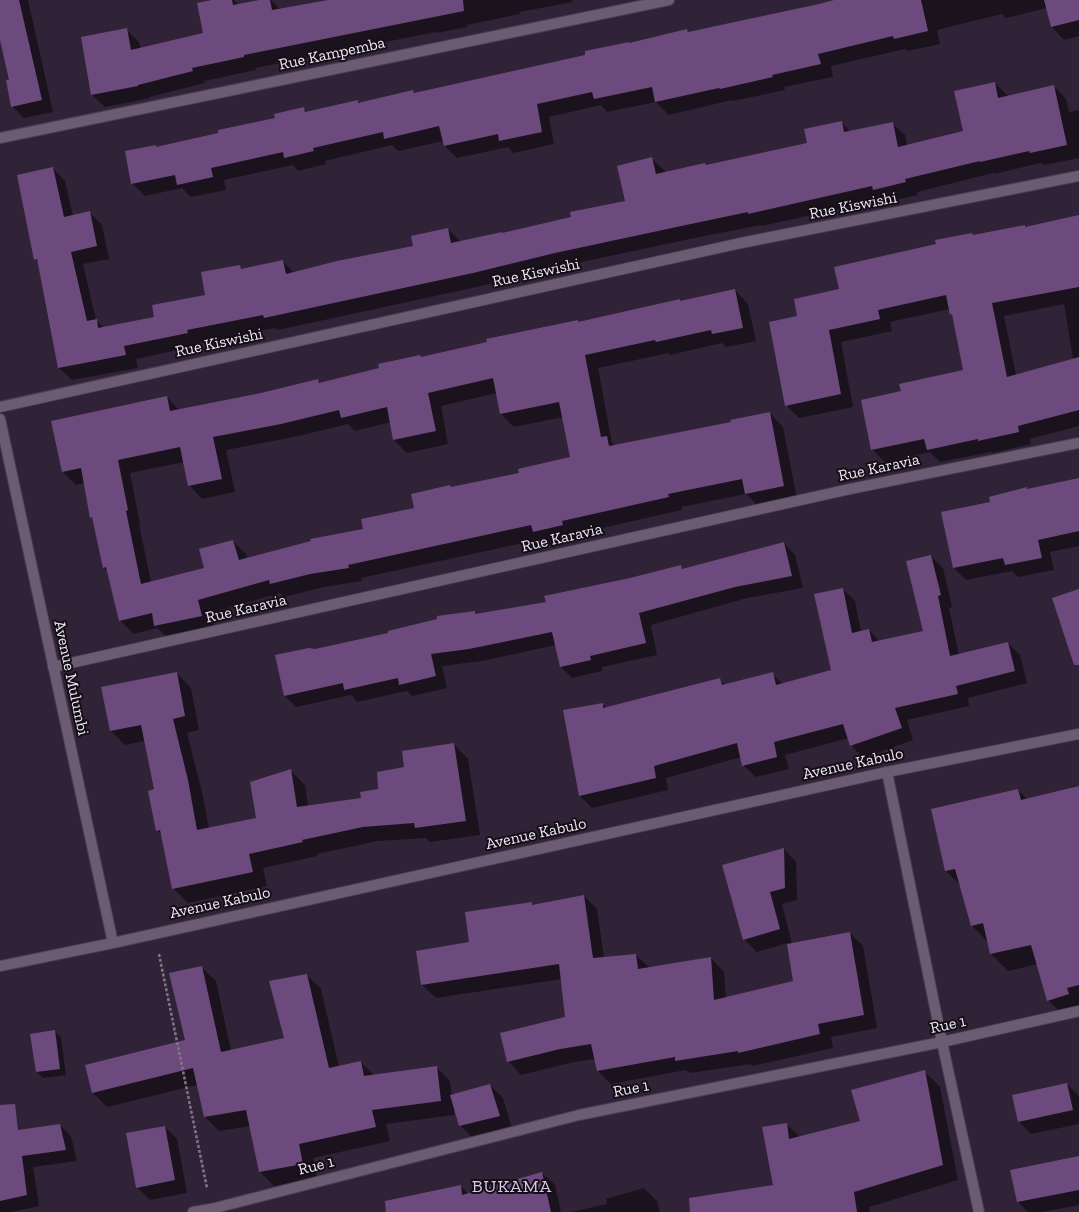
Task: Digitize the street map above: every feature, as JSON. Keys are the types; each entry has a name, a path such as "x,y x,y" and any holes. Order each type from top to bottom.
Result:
{"street":[{"name":"Rue Kampemba","path":"0,138 669,0"},
{"name":"Rue Kiswishi","path":"0,407 741,243 1079,176"},
{"name":"Avenue Mulumbi","path":"0,420 114,943"},
{"name":"Rue Karavia","path":"53,667 850,489 1079,443"},
{"name":"Avenue Kabulo","path":"0,966 114,943 887,772 1079,734"},
{"path":"887,772 942,1042 979,1212"},
{"name":"Rue 1","path":"193,1212 579,1115 942,1042 1079,1011"}],"path":[{"path":"154,933 212,1208"}],"building":[{"path":"0,0 19,0 42,100 11,107 6,80 9,80 0,40"},
{"path":"212,0 232,0 233,5 259,0 270,0 272,10 328,0 463,0 464,11 244,55 244,57 192,68 193,71 138,86 91,95 81,37 127,28 131,50 203,33 197,3"},
{"path":"834,0 921,0 928,31 894,39 893,36 818,54 821,64 772,75 773,77 655,102 652,87 594,99 592,92 537,104 542,132 499,141 498,134 444,146 439,126 384,139 383,132 313,148 314,151 284,158 283,152 211,168 213,177 177,185 175,175 131,184 125,151 156,145 156,147 218,133 218,130 275,118 274,114 304,107 305,112 358,100 358,103 413,90 414,93 585,55 585,51 629,43 687,29 688,32"},
{"path":"1044,0 1079,0 1079,20 1051,27"},
{"path":"995,82 998,98 1054,85 1067,145 980,161 905,179 906,182 873,190 872,186 748,214 748,212 555,253 473,273 264,318 263,315 187,330 188,333 124,346 126,355 58,368 37,259 34,260 17,175 53,167 64,217 90,211 97,246 71,252 87,321 97,319 98,328 154,317 152,305 205,295 201,272 240,265 241,269 283,260 286,274 337,261 413,246 411,236 448,228 451,243 571,217 570,212 625,201 617,166 652,157 656,174 705,163 706,165 807,143 804,129 842,121 844,132 893,122 898,147 963,131 954,91"},
{"path":"1079,215 1079,287 992,303 1007,377 1079,357 1079,410 1018,426 1019,432 978,441 978,439 927,450 924,439 871,450 861,400 901,391 899,384 963,370 952,314 950,315 946,295 878,310 880,319 829,330 841,394 785,406 769,322 797,316 794,299 839,289 834,267 936,244 935,240 972,233 973,235 1025,225 1025,227"},
{"path":"735,289 743,328 712,334 711,330 585,355 601,437 607,436 609,446 731,422 730,420 770,412 784,486 745,494 742,479 668,494 669,497 562,521 563,525 533,532 531,525 348,565 349,568 310,574 270,584 269,580 198,600 202,616 154,626 152,613 119,621 106,567 103,568 92,517 90,518 81,468 62,472 51,421 167,396 170,411 261,393 318,379 319,383 379,368 378,364 420,355 421,357 487,342 486,339 578,320 578,322 680,299 680,301","holes":["493,378 500,414 559,402 570,457 518,469 519,473 451,487 450,485 411,494 414,508 361,519 363,529 310,539 311,541 239,560 233,540 199,549 204,568 141,584 126,511 128,510 118,460 180,447 188,486 222,479 213,437 281,424 339,410 341,418 387,407 393,440 436,431 428,393"]},
{"path":"1079,478 1079,531 1038,540 1042,558 1005,565 1003,558 953,568 941,512 990,502 989,497 1027,487 1027,489"},
{"path":"784,542 792,576 735,587 639,613 646,643 590,656 591,660 560,667 552,632 469,649 431,654 436,676 399,685 398,678 344,690 343,683 284,696 275,655 309,648 315,649 388,633 388,631 437,619 437,616 475,611 475,614 546,602 544,596 630,578 681,565 682,569"},
{"path":"931,555 941,595 938,596 950,656 1008,642 1015,671 956,686 958,694 895,708 902,728 850,746 843,724 774,742 777,757 742,766 737,743 654,766 656,778 579,796 563,710 603,703 603,708 720,678 722,685 773,672 776,685 831,670 814,594 843,588 852,633 869,629 872,642 923,631 906,561"},
{"path":"1079,589 1079,665 1074,665 1052,598"},
{"path":"177,672 185,716 173,719 188,780 197,830 256,818 250,782 291,769 297,807 361,798 360,792 378,789 377,772 404,767 402,751 454,743 466,821 415,828 414,823 363,827 302,840 303,842 249,854 253,872 172,889 160,830 156,831 148,791 154,789 141,725 110,731 101,687"},
{"path":"1079,786 1079,985 1067,988 1069,994 1047,1001 1031,945 990,954 983,923 971,926 955,869 945,871 931,809 1018,789 1021,800"},
{"path":"784,848 785,888 770,892 780,929 743,940 722,865"},
{"path":"584,895 593,958 636,954 638,969 711,957 714,1000 793,981 787,944 850,932 864,1015 818,1024 820,1034 738,1053 738,1051 675,1061 675,1057 597,1071 591,1044 560,1049 507,1062 500,1033 565,1017 559,964 421,985 416,951 469,942 465,912 532,902 532,905"},
{"path":"202,966 221,1052 284,1038 269,981 307,974 329,1068 361,1061 364,1076 437,1066 441,1101 372,1110 376,1127 299,1144 303,1164 259,1172 246,1110 204,1117 193,1068 92,1093 85,1065 185,1040 169,973"},
{"path":"55,1030 60,1069 36,1072 30,1034"},
{"path":"925,1070 943,1165 854,1192 857,1212 690,1212 689,1198 773,1185 762,1127 787,1123 789,1139 860,1121 851,1090"},
{"path":"1067,1083 1073,1110 1018,1122 1012,1095"},
{"path":"490,1084 500,1116 459,1126 450,1095"},
{"path":"15,1104 18,1130 60,1124 66,1150 22,1156 27,1195 0,1201 0,1105"},
{"path":"165,1126 175,1180 136,1188 126,1133"},
{"path":"1079,1156 1079,1190 1017,1202 1010,1170"},
{"path":"542,1172 551,1212 386,1212 385,1201 461,1185 462,1195"}],"district":[{"name":"BUKAMA","path":"512,1187"}]}
